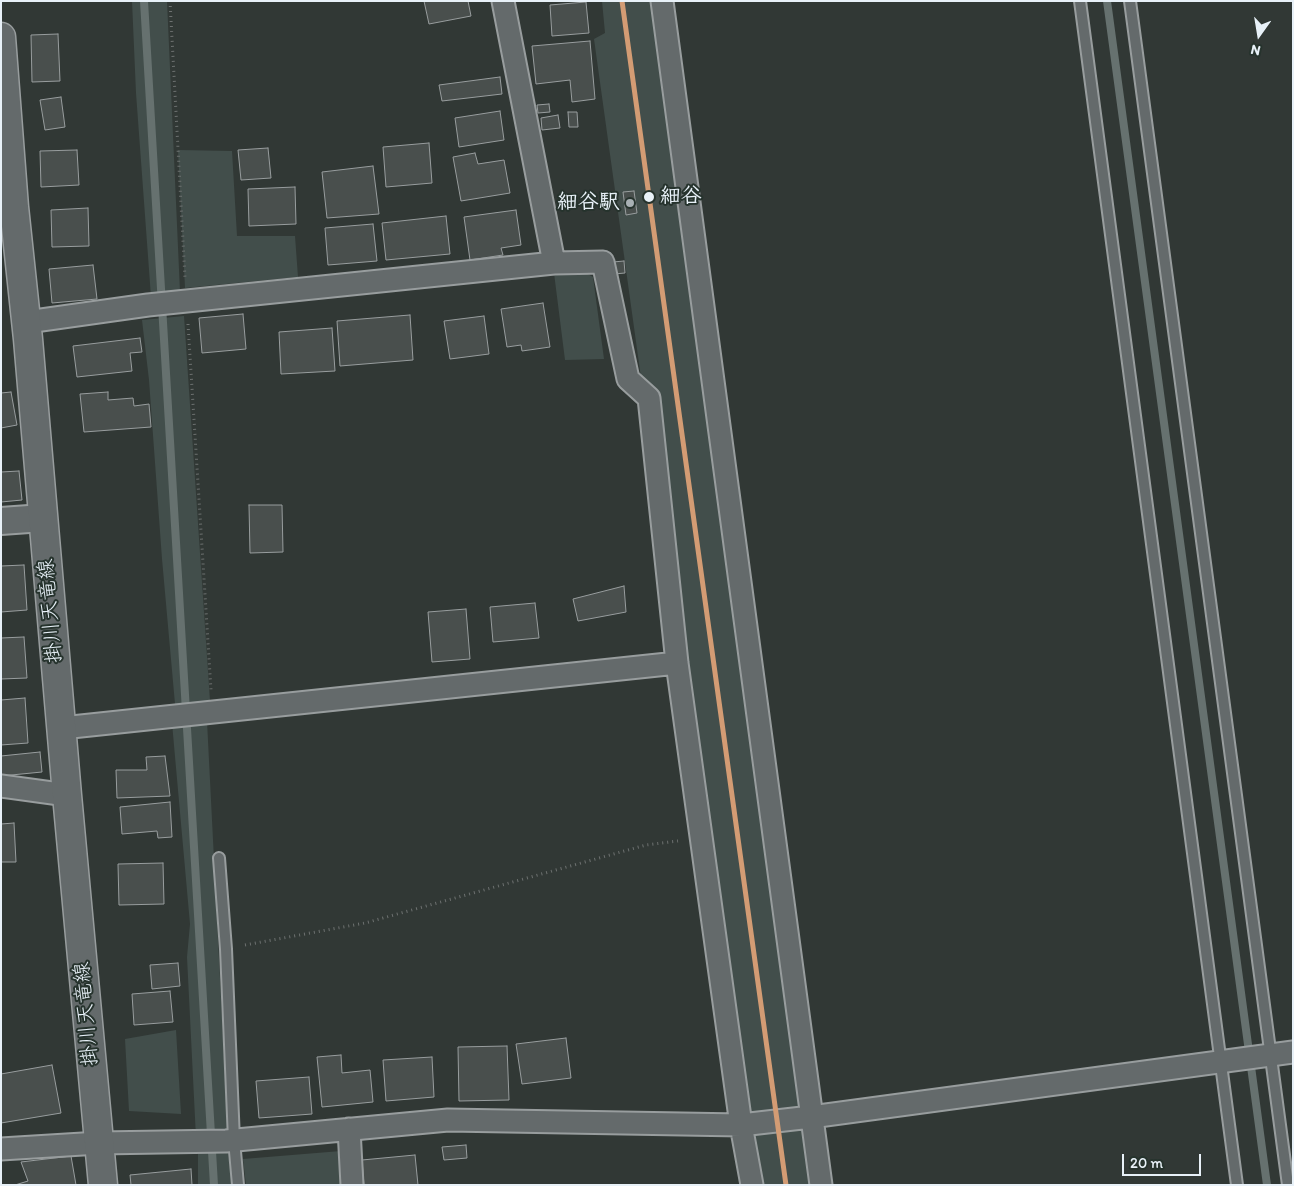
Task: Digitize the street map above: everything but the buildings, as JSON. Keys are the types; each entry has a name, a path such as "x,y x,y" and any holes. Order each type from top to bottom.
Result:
{"main road":[{"name":"掛川天竜線","path":"1,36 8,206 27,322 67,794 103,1185"}],"street":[{"path":"503,1 554,263"},
{"path":"662,1 821,1185"},
{"path":"27,322 183,301 554,263 603,262 628,378 649,398 677,663 741,1125 752,1185"},
{"path":"1,521 43,518"},
{"path":"62,728 677,663"},
{"path":"1,786 67,794"},
{"path":"1,1149 99,1143 230,1141 448,1120 741,1125 811,1118 1293,1052"},
{"path":"349,1129 352,1185"}],"lane":[{"path":"1080,1 1228,1060 1237,1185"},
{"path":"1130,1 1288,1185"},
{"path":"219,858 226,949 230,1141 238,1185"}],"path":[{"path":"170,1 183,301 210,713"},
{"path":"226,949 365,923 646,845 701,839"}],"shaded area":[{"path":"132,1 167,1 180,292 151,297 136,93"},
{"path":"602,1 653,1 816,1185 756,1185 733,1041 594,39 605,33"},
{"path":"178,150 232,151 237,236 295,236 298,277 185,288"},
{"path":"579,269 593,277 604,359 565,360 554,273"},
{"path":"184,316 210,701 175,704 149,380 142,320"},
{"path":"207,721 228,1137 196,1138 187,957 190,924 172,723"},
{"path":"176,1030 181,1114 129,1111 125,1039"},
{"path":"198,1150 228,1151 232,1185 198,1185"},
{"path":"341,1151 346,1185 246,1185 243,1159"}],"waterway":[{"path":"144,1 214,1185"},
{"path":"1107,1 1267,1185"}],"transit line":[{"path":"622,1 786,1185"}],"place":[{"name":"細谷","path":"649,197"},
{"name":"細谷駅","path":"630,203"}]}
